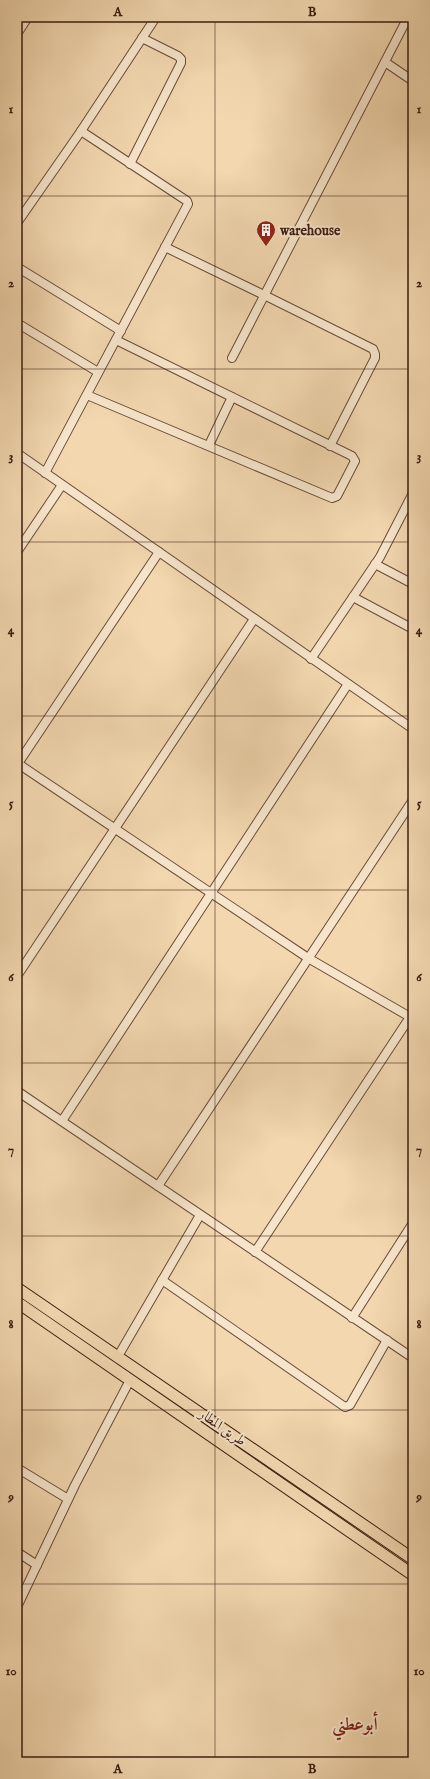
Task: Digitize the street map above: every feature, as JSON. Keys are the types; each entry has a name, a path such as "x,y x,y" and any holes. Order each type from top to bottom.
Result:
{"highway":[{"name":"طريق المطار","path":"17,1288 413,1560"},
{"name":"طريق المطار","path":"17,1302 413,1575"},
{"path":"211,1437 217,1424"}],"street":[{"path":"18,31 28,17"},
{"path":"17,223 81,131 156,17"},
{"path":"232,358 408,17"},
{"path":"130,164 181,62 181,59 178,56 142,38"},
{"path":"385,62 413,81"},
{"path":"45,473 188,203 81,131"},
{"path":"165,247 370,347 375,354 330,446"},
{"path":"17,267 121,331"},
{"path":"17,323 98,372"},
{"path":"87,394 334,498 337,496 355,458 116,340"},
{"path":"209,445 232,397"},
{"path":"17,453 413,730"},
{"path":"17,552 62,485"},
{"path":"311,659 387,545 413,493"},
{"path":"159,552 17,763 308,958 412,1015 255,1252"},
{"path":"375,564 413,584"},
{"path":"353,597 413,629"},
{"path":"17,976 254,619"},
{"path":"62,1121 348,684"},
{"path":"158,1186 413,800"},
{"path":"17,1091 413,1358"},
{"path":"117,1358 200,1215"},
{"path":"352,1318 413,1223"},
{"path":"162,1280 345,1407 350,1405 387,1340"},
{"path":"17,1607 68,1499 130,1380"},
{"path":"17,1468 68,1499"},
{"path":"17,1552 37,1565"}],"place":[{"name":"warehouse","path":"266,247"}],"district":[{"name":"أبوعطني","path":"355,1724"}]}
